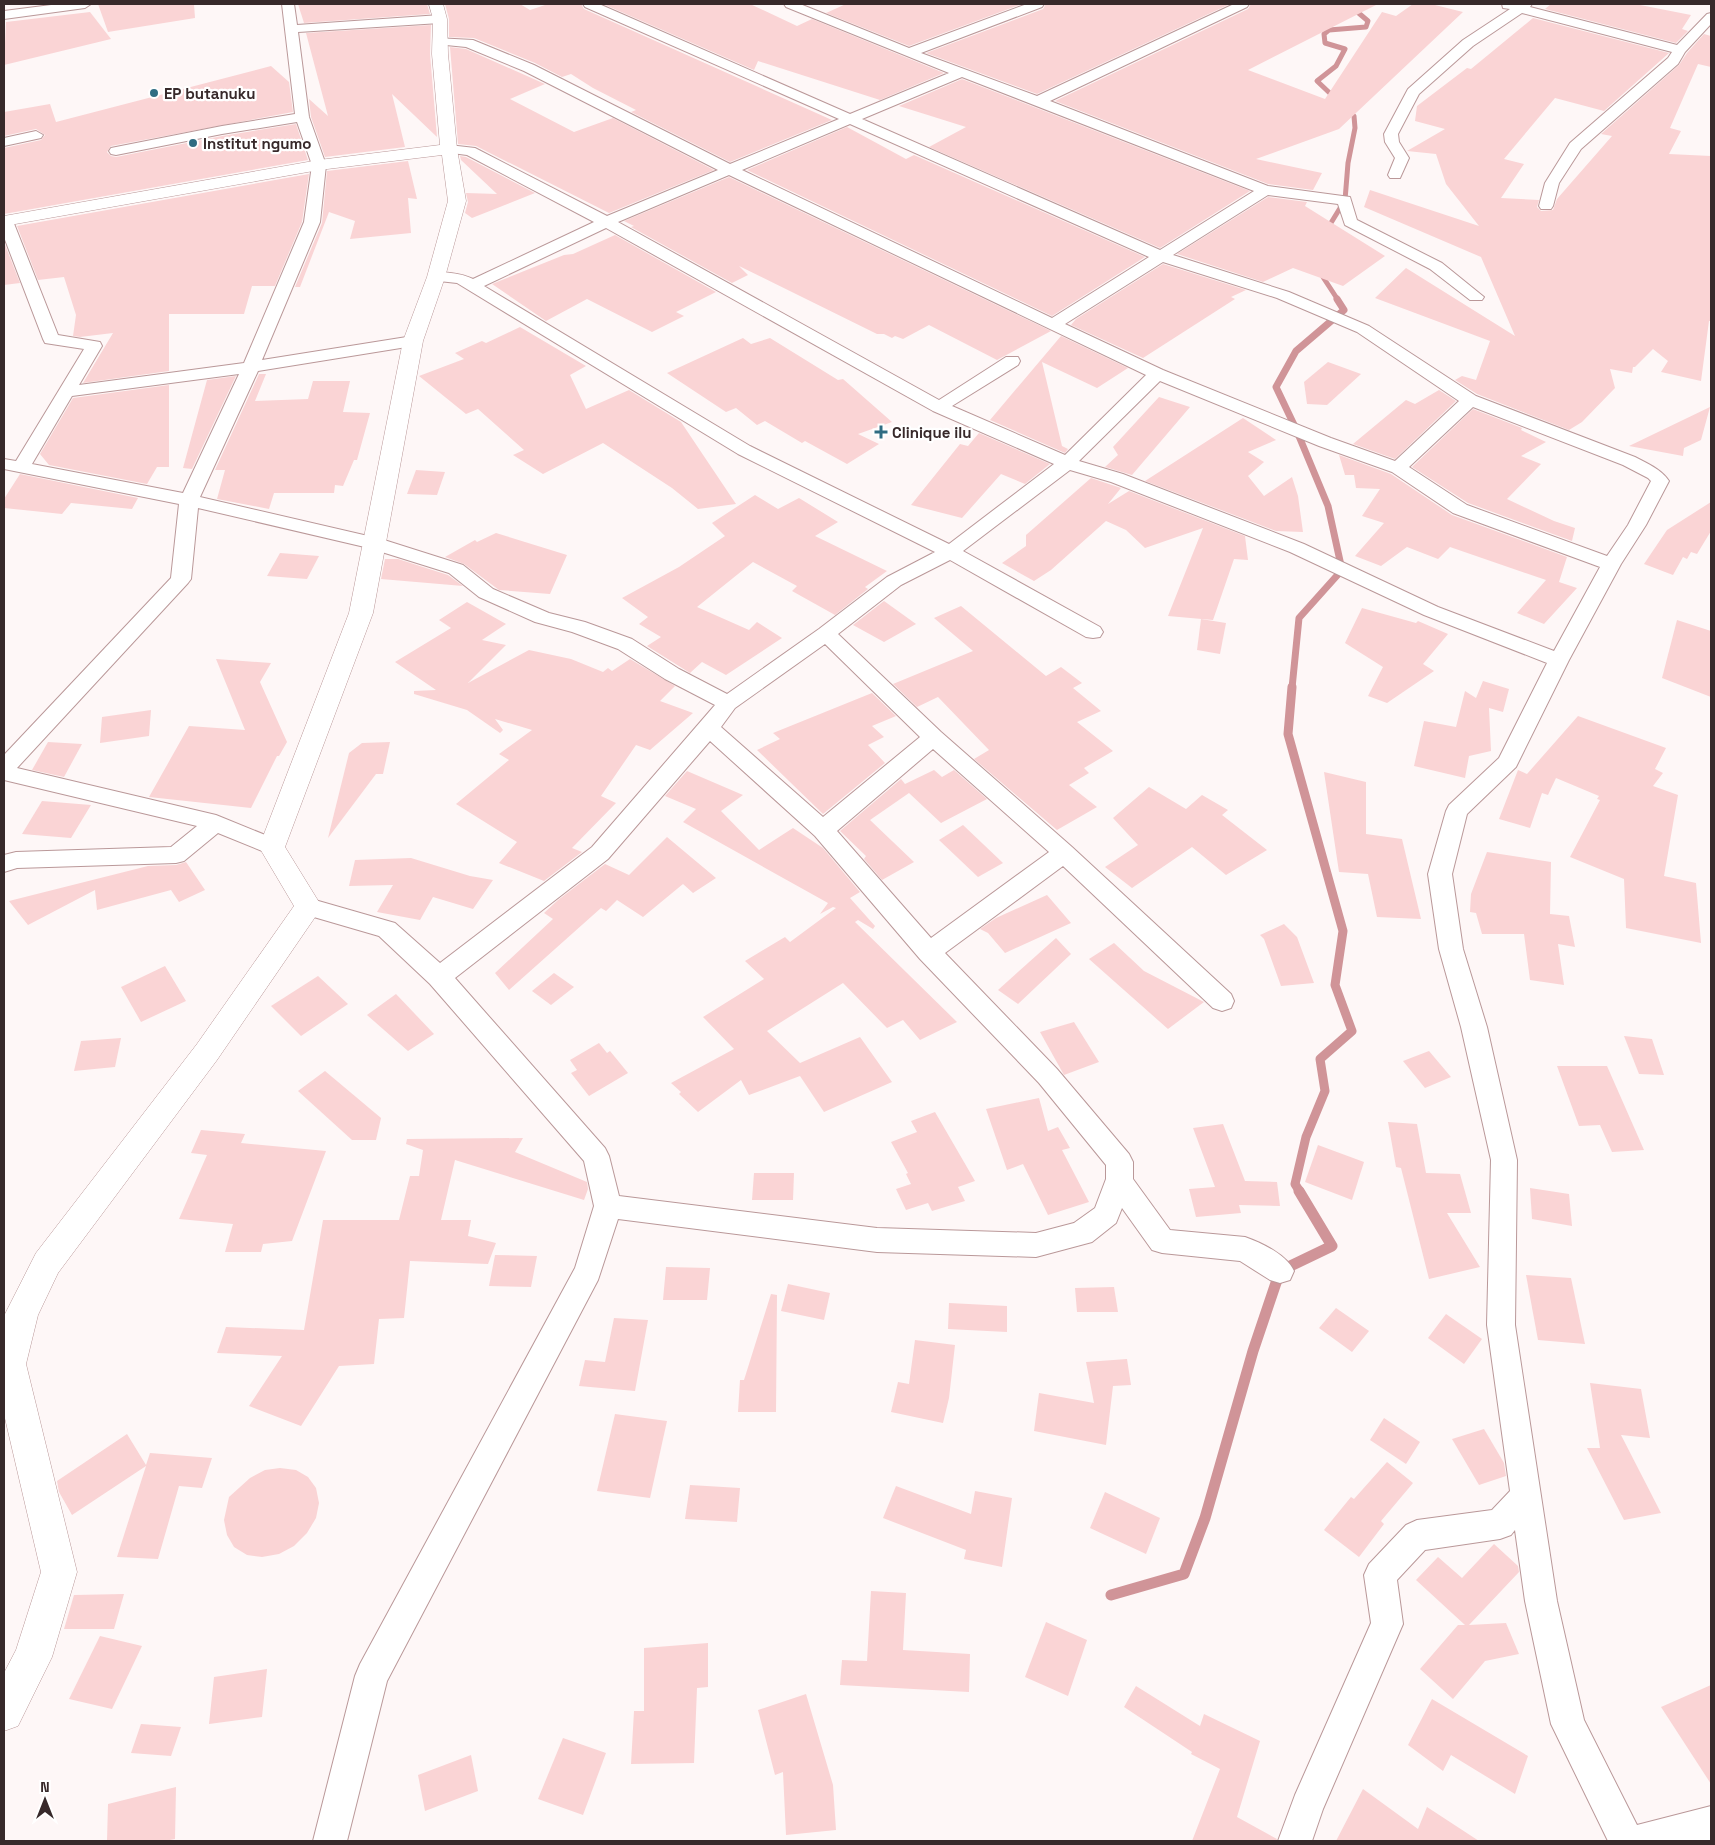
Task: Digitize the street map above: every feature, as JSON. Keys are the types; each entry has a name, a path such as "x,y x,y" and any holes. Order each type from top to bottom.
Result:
{"street":[{"path":"4,15 85,4"},
{"path":"4,768 181,579 189,500 251,367 312,222 320,165 302,117 293,29 288,4"},
{"path":"272,847 361,613 413,341 436,277 457,201 449,149 440,54 440,19 436,4"},
{"path":"589,4 1162,256 1283,295 1363,329 1470,400 1629,461 1654,474 1660,481 1638,525 1611,564 1559,660 1508,762 1457,811 1440,874 1450,949 1474,1027 1504,1160 1501,1326 1541,1601 1568,1724 1626,1841"},
{"path":"790,4 909,53 1038,101 1264,190 1345,200 1350,222 1436,266 1476,296"},
{"path":"909,53 1038,4"},
{"path":"1038,101 1243,4"},
{"path":"1503,4 1522,6 1680,50"},
{"path":"1395,175 1402,158 1392,142 1391,134 1413,92 1468,43 1522,6"},
{"path":"814,13 831,7"},
{"path":"1546,206 1552,183 1575,146 1673,61 1680,50 1711,17"},
{"path":"293,29 440,19"},
{"path":"441,41 468,43 529,68 730,170 1156,374 1326,442 1398,468 1460,509 1611,564"},
{"path":"473,285 606,222 960,73"},
{"path":"116,151 222,130 302,117"},
{"path":"4,142 36,135"},
{"path":"728,703 672,674 625,644 542,618 486,593 456,570 374,543 189,500 12,466 66,392 94,346 52,339 4,221 320,165 449,149 470,151 606,222 939,407 1067,463 1117,478 1297,548 1431,611 1559,660"},
{"path":"1054,324 1264,190"},
{"path":"436,277 461,279 473,285 744,450 950,552 1093,632"},
{"path":"66,392 251,367 413,341"},
{"path":"939,407 1012,361"},
{"path":"439,977 600,853 728,703 826,634 894,581 950,552 1067,463 1156,374"},
{"path":"1398,468 1470,400"},
{"path":"826,634 934,738 1064,853 1222,1001"},
{"path":"608,1206 877,1240 1036,1245 1082,1233 1106,1215 1119,1178 1120,1162 1048,1076 929,952 823,830 708,728"},
{"path":"823,830 934,738"},
{"path":"4,772 216,823 272,847 308,907 387,929 439,977 596,1156 608,1206 588,1271 372,1676 330,1841"},
{"path":"4,864 16,860 176,855 216,823"},
{"path":"929,952 1064,853"},
{"path":"4,1712 33,1656 59,1572 9,1364 22,1314 47,1264 207,1052 308,907"},
{"path":"1119,1178 1122,1186 1162,1241 1245,1249 1280,1271"},
{"path":"1295,1841 1307,1807 1387,1624 1380,1574 1417,1536 1500,1524 1526,1496"},
{"path":"1641,1841 1711,1823"}],"building":[{"path":"98,4 194,4 195,18 108,32"},
{"path":"298,4 427,4 430,14 304,23"},
{"path":"445,4 520,4 530,10 548,4 581,4 584,9 832,120 730,162 631,112 636,110 593,88 571,74 562,77 535,63 474,38 449,37 449,19"},
{"path":"603,4 750,4 797,26 812,19 944,73 880,100 758,61 754,70"},
{"path":"846,4 1022,4 909,46 826,13"},
{"path":"1046,4 1230,4 1037,94 926,53 1043,9"},
{"path":"1251,4 1378,4 1248,70 1325,99 1382,12 1396,16 1413,4 1431,4 1463,12 1339,129 1256,159 1322,173 1313,190 1268,184 1055,101 1248,9"},
{"path":"1551,4 1635,4 1691,15 1682,29 1688,31 1676,43 1545,9"},
{"path":"90,12 111,39 4,65 6,22"},
{"path":"1533,18 1669,53 1604,111 1555,98 1504,159 1524,164 1501,198 1539,200 1537,207 1541,211 1553,210 1557,199 1612,136 1601,134 1679,65 1704,34 1711,36 1711,67 1698,64 1670,128 1681,131 1669,154 1711,156 1711,321 1709,321 1701,381 1661,372 1668,361 1653,349 1633,367 1632,373 1610,369 1615,388 1582,422 1569,430 1477,394 1455,380 1462,376 1476,380 1490,341 1375,298 1406,268 1515,336 1481,257 1364,207 1370,190 1479,226 1446,184 1436,154 1407,151 1445,129 1415,121 1417,106 1467,68 1471,69"},
{"path":"431,25 430,54 437,137 392,94 405,147 325,157 311,117 309,99 328,116 306,33"},
{"path":"450,47 466,49 545,84 510,99 574,132 613,118 714,170 609,213 476,146 458,144"},
{"path":"271,66 289,82 293,112 111,146 107,152 111,156 116,157 222,136 296,124 308,160 4,214 4,148 41,140 45,135 36,129 4,136 4,112 50,104 56,122"},
{"path":"962,79 1250,191 1160,248 929,147 966,127 899,106"},
{"path":"847,127 906,159 914,155 1145,257 1052,316 747,170"},
{"path":"460,156 466,157 535,193 472,218 465,213 468,202 466,193 497,194 461,160"},
{"path":"408,161 417,199 408,198 411,233 350,239 355,221 329,212 300,287 295,287 322,223 327,171"},
{"path":"309,174 302,222 275,286 252,286 244,314 169,314 169,371 83,383 113,333 80,337 73,336 76,315 64,277 38,280 17,226"},
{"path":"729,177 1051,331 997,360 929,325 903,339 895,336 892,338 884,334 877,334 739,266 748,275 732,283 631,227 634,226 624,221"},
{"path":"1268,197 1307,202 1305,206 1385,256 1343,286 1293,268 1263,282 1177,254"},
{"path":"615,235 716,292 676,312 684,316 652,332 587,299 546,321 492,284 564,255 573,254"},
{"path":"4,242 20,283 4,285"},
{"path":"1163,264 1246,290 1231,297 1235,299 1143,358 1071,325 1076,319"},
{"path":"520,327 586,366 570,375 586,409 629,390 681,422 736,504 698,509 672,488 603,443 543,474 513,455 524,450 478,409 466,414 419,376 464,359 455,353 482,341 486,343"},
{"path":"1061,336 1128,368 1097,388 1042,362 1062,446 1068,449 1065,453 990,420"},
{"path":"743,338 751,344 770,338 838,380 843,379 892,422 858,434 879,444 847,464 805,441 802,443 765,421 757,425 736,408 726,412 667,373"},
{"path":"1328,362 1361,374 1327,405 1307,404 1304,382"},
{"path":"259,374 266,374 255,401 308,399 313,381 350,381 343,412 370,413 357,460 354,460 343,486 335,485 334,493 274,493 269,509 217,499 225,470 215,470"},
{"path":"236,376 192,469 183,468 207,380"},
{"path":"169,385 169,467 157,467 147,484 49,465 40,454 73,398"},
{"path":"1439,390 1456,401 1395,459 1353,444 1406,400 1415,404"},
{"path":"1159,397 1190,407 1132,475 1105,467 1118,455 1113,447"},
{"path":"1710,407 1701,440 1684,448 1683,456 1629,446"},
{"path":"1473,409 1522,428 1521,430 1546,442 1521,456 1541,464 1507,499 1554,521 1575,528 1572,541 1468,503 1412,467"},
{"path":"1243,418 1276,440 1248,452 1264,462 1248,476 1264,496 1292,477 1298,496 1303,532 1276,531 1145,481"},
{"path":"979,433 1050,464 1025,484 1001,474 962,518 911,505 960,444 968,446"},
{"path":"1339,455 1391,474 1452,515 1567,557 1559,582 1577,588 1544,624 1517,613 1546,580 1450,547 1438,559 1407,547 1381,566 1355,556 1384,523 1362,516 1380,489 1356,488 1354,475 1345,475"},
{"path":"416,470 445,472 437,495 407,494"},
{"path":"20,474 138,498 132,509 71,503 62,514 4,508 4,499"},
{"path":"1091,478 1121,488 1108,504 1129,491 1245,536 1248,560 1234,559 1213,620 1168,616 1203,528 1145,548 1126,530 1106,521 1051,570 1034,581 1002,563 1026,546 1026,535"},
{"path":"755,495 778,509 799,498 838,522 815,536 887,571 865,587 868,589 835,615 792,591 797,586 753,562 697,607 749,630 757,622 782,638 726,675 702,662 690,673 647,646 661,637 639,624 648,617 622,598 679,567 725,536 712,523"},
{"path":"1711,502 1711,531 1697,554 1691,552 1687,559 1683,557 1673,575 1644,564 1667,530"},
{"path":"496,533 567,555 550,594 499,590 464,564 445,557 475,540 477,542"},
{"path":"280,553 319,556 307,579 267,576"},
{"path":"385,559 398,559 448,575 463,586 381,579"},
{"path":"884,601 916,624 884,642 853,625"},
{"path":"467,602 506,624 482,640 506,645 468,683 529,650 571,659 603,672 608,668 612,671 630,659 675,686 660,701 693,713 650,750 636,745 601,796 616,803 572,848 582,852 544,881 499,863 517,842 456,804 509,760 499,754 532,730 495,719 503,730 500,733 467,710 414,694 414,691 436,690 395,662 451,628 439,620"},
{"path":"961,606 1046,676 1061,667 1082,683 1073,688 1101,711 1077,722 1113,751 1084,768 1089,773 1069,785 1097,807 1057,830 974,759 989,750 938,697 917,707 893,684 973,651 934,618"},
{"path":"1362,608 1416,623 1418,621 1448,634 1423,664 1434,671 1387,703 1368,696 1383,667 1345,643"},
{"path":"1201,619 1226,623 1220,654 1197,650"},
{"path":"1677,620 1711,631 1711,697 1662,678"},
{"path":"216,659 271,663 260,682 287,742 279,756 277,756 251,808 149,797 189,726 245,730"},
{"path":"1483,681 1509,689 1503,712 1489,708 1491,751 1469,756 1465,778 1414,766 1424,721 1456,727 1465,691 1476,698"},
{"path":"872,693 896,716 872,726 884,737 868,745 885,763 823,814 757,750 780,739 773,733"},
{"path":"151,710 149,736 100,743 102,717"},
{"path":"1578,716 1666,748 1655,769 1663,773 1653,786 1678,795 1664,876 1696,883 1701,943 1626,928 1624,879 1570,857 1600,800 1597,799 1599,796 1556,778 1548,795 1542,793 1530,828 1499,819 1518,770 1527,774"},
{"path":"48,742 82,744 64,777 32,770"},
{"path":"390,742 383,774 376,774 328,838 349,753 362,743"},
{"path":"934,770 942,777 954,770 987,799 941,823 909,793 870,820 914,862 882,880 864,859 866,856 840,831 901,779 905,784"},
{"path":"687,771 743,795 721,811 759,850 793,828 823,848 860,892 850,898 875,926 873,929 858,920 855,922 957,1022 920,1040 903,1020 887,1028 843,983 767,1031 800,1063 860,1037 892,1082 824,1112 800,1076 749,1095 741,1080 698,1112 679,1094 681,1092 671,1083 734,1049 703,1017 764,979 745,961 785,937 790,942 836,908 833,907 820,914 828,903 683,822 696,809 665,796"},
{"path":"1324,772 1366,782 1366,834 1402,839 1421,919 1377,917 1368,874 1339,872"},
{"path":"1149,787 1186,809 1202,795 1228,810 1222,815 1267,850 1226,875 1192,847 1132,888 1105,867 1138,845 1113,818"},
{"path":"42,801 91,805 71,838 22,834"},
{"path":"963,825 1003,863 978,877 939,840"},
{"path":"667,837 716,878 693,893 683,884 643,917 617,900 606,911 601,908 509,990 495,973 553,919 544,913 605,864 629,875"},
{"path":"1487,852 1551,862 1550,914 1569,916 1575,947 1558,944 1564,985 1530,980 1524,934 1482,934 1476,913 1470,912 1471,894"},
{"path":"411,858 470,876 493,880 473,909 433,897 420,920 377,912 393,885 349,886 355,860"},
{"path":"186,862 205,890 179,902 171,890 97,910 95,890 28,925 9,901 148,866 176,865"},
{"path":"1047,895 1071,923 1005,953 988,933 980,929 996,918"},
{"path":"1284,924 1297,937 1314,983 1281,986 1264,939 1260,935"},
{"path":"1056,938 1071,954 1018,1004 998,990"},
{"path":"1114,943 1144,971 1204,1002 1168,1029 1089,959"},
{"path":"165,966 186,1001 141,1022 121,987"},
{"path":"554,973 574,987 551,1005 532,991"},
{"path":"318,976 348,1004 301,1036 271,1006"},
{"path":"396,994 434,1034 408,1051 367,1015"},
{"path":"1074,1022 1099,1062 1064,1075 1040,1032"},
{"path":"1624,1036 1652,1039 1664,1075 1639,1074"},
{"path":"121,1038 115,1067 74,1071 81,1041"},
{"path":"599,1043 607,1053 610,1051 628,1073 589,1096 571,1073 577,1070 570,1060"},
{"path":"1429,1051 1451,1077 1425,1088 1403,1061"},
{"path":"1557,1066 1607,1066 1644,1150 1612,1152 1600,1125 1579,1126"},
{"path":"325,1071 381,1118 376,1140 352,1140 298,1091"},
{"path":"1039,1098 1048,1131 1058,1127 1070,1148 1062,1150 1089,1202 1048,1215 1023,1164 1007,1170 986,1109"},
{"path":"935,1112 975,1181 958,1187 965,1201 932,1211 928,1203 906,1210 896,1189 911,1184 906,1174 908,1173 891,1142 917,1132 911,1121"},
{"path":"1388,1122 1417,1124 1426,1173 1460,1174 1471,1213 1447,1213 1480,1267 1429,1279 1401,1168 1396,1167"},
{"path":"1223,1124 1245,1181 1277,1182 1280,1206 1239,1205 1241,1213 1196,1217 1189,1189 1215,1187 1193,1128"},
{"path":"201,1130 245,1134 241,1143 326,1151 292,1241 263,1244 261,1252 225,1252 233,1224 179,1219 207,1155 191,1153"},
{"path":"523,1138 515,1152 587,1182 588,1189 584,1200 455,1160 441,1220 471,1220 468,1236 496,1243 488,1264 410,1261 404,1318 379,1319 374,1364 339,1366 301,1426 249,1406 282,1356 217,1353 226,1327 304,1330 323,1220 399,1220 410,1176 419,1176 423,1150 406,1144 407,1139"},
{"path":"1318,1145 1364,1162 1352,1200 1305,1182"},
{"path":"754,1173 794,1173 793,1200 752,1200"},
{"path":"1530,1188 1569,1194 1572,1226 1532,1219"},
{"path":"495,1255 537,1256 531,1287 489,1286"},
{"path":"666,1267 710,1268 707,1300 663,1300"},
{"path":"1526,1275 1571,1278 1585,1344 1538,1340"},
{"path":"788,1284 830,1293 824,1320 781,1311"},
{"path":"1114,1287 1118,1312 1077,1312 1075,1288"},
{"path":"771,1294 777,1295 776,1412 738,1412 740,1380 744,1380"},
{"path":"949,1303 1007,1306 1007,1332 948,1329"},
{"path":"1336,1308 1369,1331 1352,1352 1319,1328"},
{"path":"1446,1314 1482,1339 1464,1364 1428,1338"},
{"path":"614,1318 648,1320 635,1391 579,1386 585,1360 605,1362"},
{"path":"915,1340 955,1345 949,1398 943,1423 891,1412 898,1382 909,1384"},
{"path":"1127,1359 1131,1385 1113,1386 1106,1445 1034,1431 1039,1393 1094,1403 1086,1362"},
{"path":"1590,1383 1641,1389 1650,1438 1621,1435 1661,1513 1624,1520 1587,1448 1600,1448"},
{"path":"615,1414 667,1421 650,1498 597,1491"},
{"path":"1384,1418 1420,1442 1406,1464 1370,1440"},
{"path":"1484,1429 1504,1463 1506,1476 1479,1485 1452,1439"},
{"path":"127,1434 146,1465 150,1453 212,1458 202,1488 179,1486 158,1559 117,1557 146,1466 72,1515 59,1492 57,1481"},
{"path":"1387,1462 1413,1483 1381,1521 1384,1524 1359,1557 1324,1530 1351,1497 1354,1499"},
{"path":"280,1468 296,1470 308,1477 316,1488 319,1503 316,1518 307,1533 294,1546 279,1554 262,1557 247,1555 234,1547 227,1535 224,1520 229,1497 250,1478 265,1470"},
{"path":"690,1485 740,1488 737,1522 685,1519"},
{"path":"896,1486 971,1514 975,1491 1012,1498 1002,1567 964,1559 966,1550 883,1518"},
{"path":"1105,1492 1160,1518 1146,1554 1090,1528"},
{"path":"1494,1544 1518,1566 1519,1572 1469,1625 1506,1623 1519,1654 1485,1661 1453,1699 1420,1669 1458,1625 1465,1625 1416,1580 1438,1557 1462,1578"},
{"path":"871,1591 906,1593 903,1650 970,1654 969,1692 840,1685 842,1660 867,1661"},
{"path":"124,1594 114,1629 64,1629 74,1595"},
{"path":"1046,1622 1087,1640 1068,1696 1025,1677"},
{"path":"100,1636 142,1646 112,1709 69,1699"},
{"path":"708,1643 708,1687 697,1688 694,1763 631,1764 634,1711 644,1711 644,1648"},
{"path":"267,1669 262,1717 209,1724 214,1677"},
{"path":"1711,1685 1711,1784 1661,1707"},
{"path":"1136,1686 1200,1726 1204,1714 1260,1741 1237,1817 1277,1839 1276,1841 1192,1841 1220,1769 1191,1754 1192,1752 1124,1707"},
{"path":"806,1694 833,1785 836,1830 786,1835 783,1772 775,1775 758,1710"},
{"path":"1432,1699 1528,1756 1515,1794 1451,1755 1443,1771 1408,1745"},
{"path":"141,1724 181,1727 171,1756 131,1753"},
{"path":"563,1738 606,1753 583,1815 538,1799"},
{"path":"471,1755 478,1791 425,1811 418,1775"},
{"path":"176,1787 175,1839 165,1841 107,1841 108,1804"},
{"path":"1363,1789 1418,1829 1427,1807 1479,1841 1336,1841"}],"waterway":[{"path":"1326,231 1345,200 1348,163 1355,128 1354,116 1317,81 1336,66 1345,49 1325,43 1324,34 1329,30 1366,27 1368,21 1348,4"},
{"path":"1319,271 1338,300"},
{"path":"1292,688 1299,618 1342,570 1328,506 1296,429 1276,387 1296,351 1344,310 1337,299"},
{"path":"1292,687 1288,734 1343,931 1335,985 1352,1031 1320,1059 1325,1091 1306,1137 1295,1184 1300,1192"},
{"path":"1111,1595 1184,1574 1205,1518 1253,1351 1280,1271 1332,1246 1299,1191"}],"place":[{"name":"EP butanuku","path":"154,93"},
{"name":"Institut ngumo","path":"193,143"},
{"name":"Clinique ilu","path":"881,432"}]}
